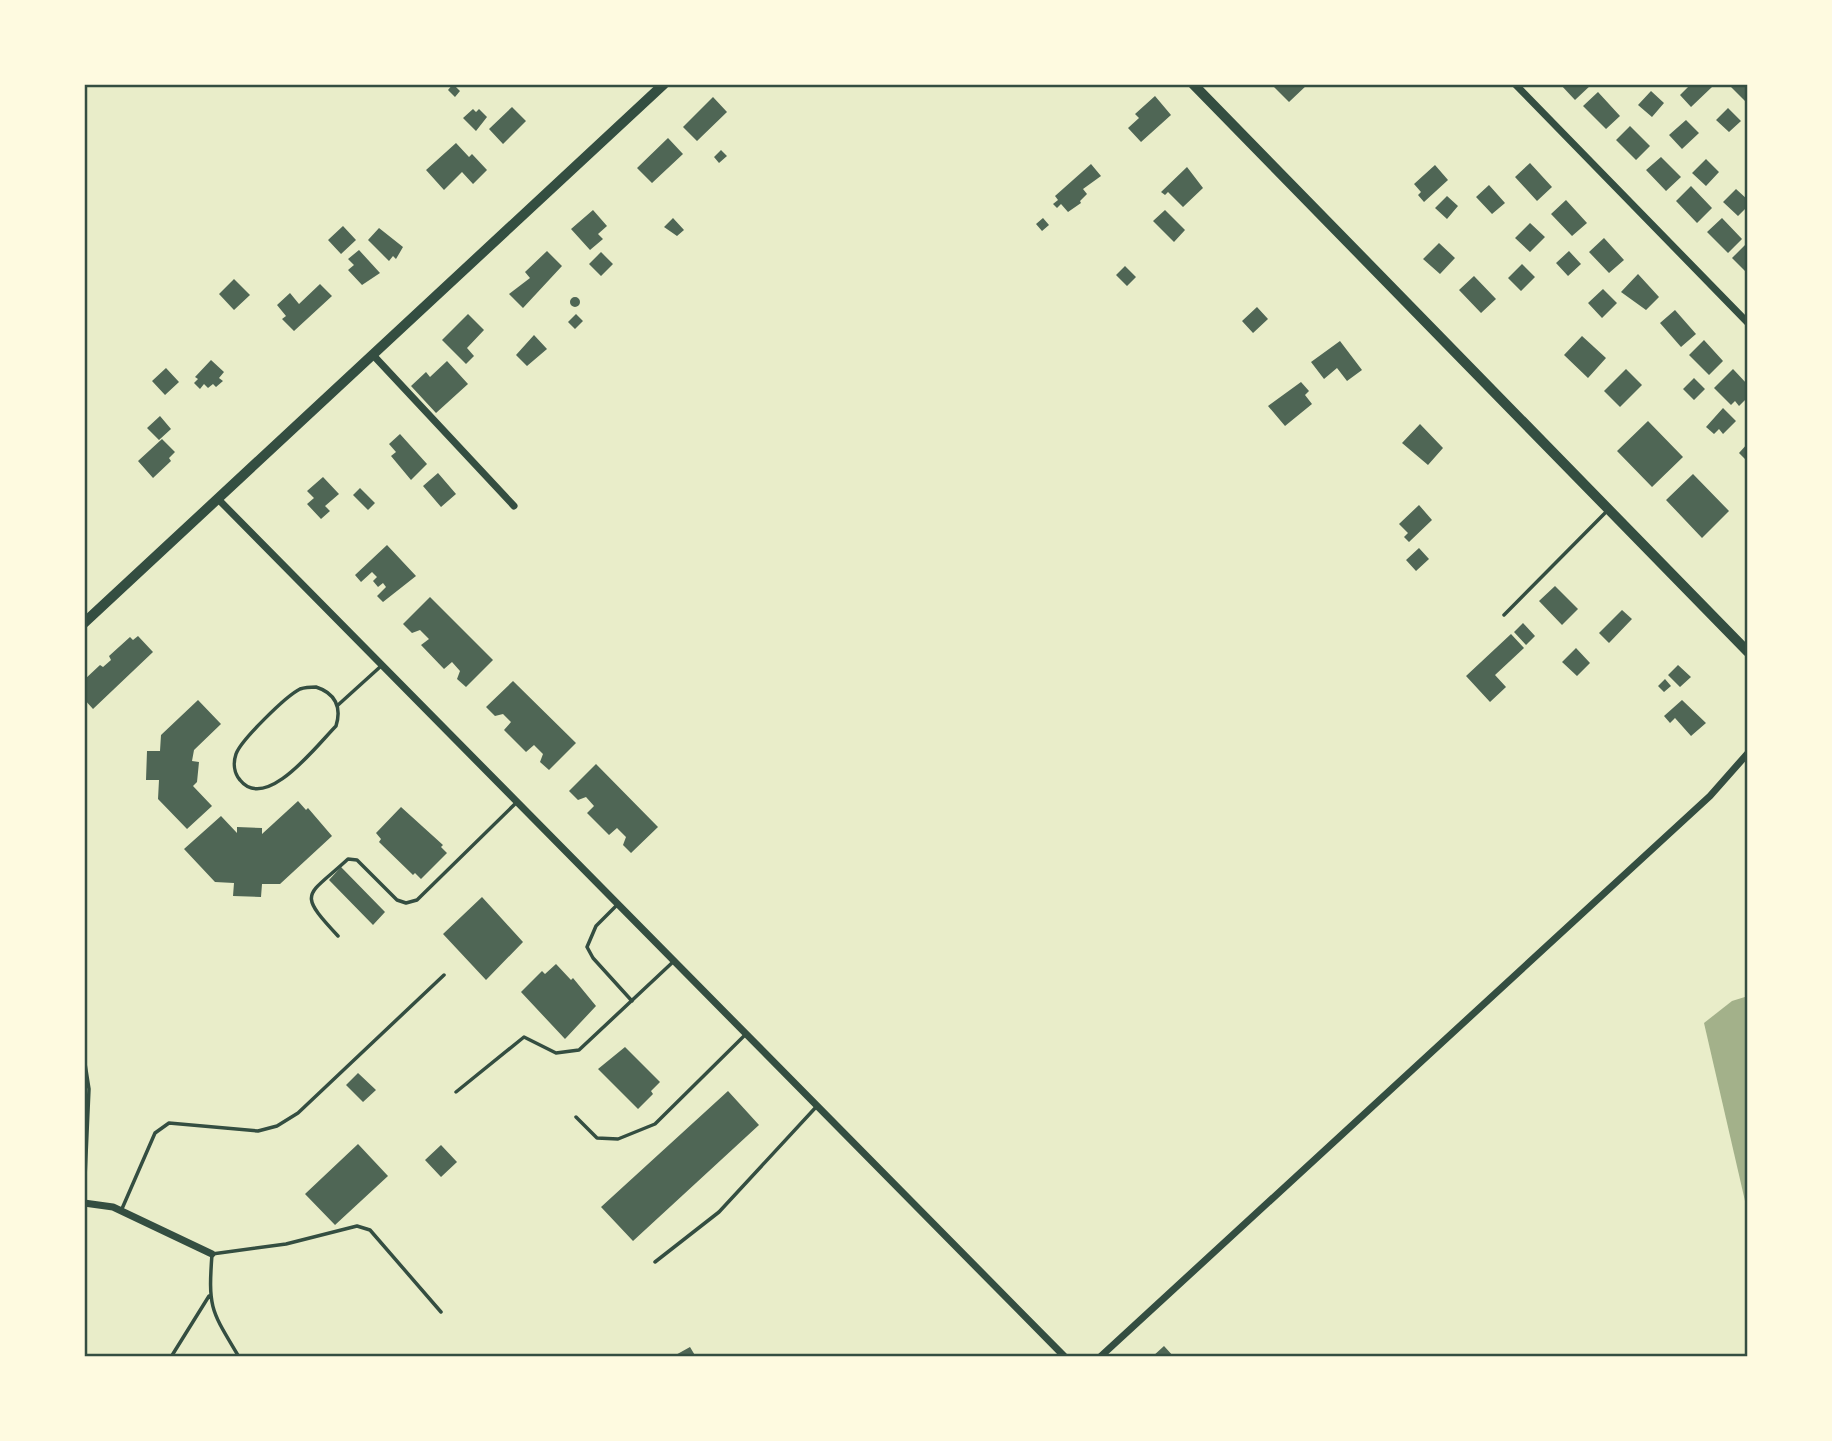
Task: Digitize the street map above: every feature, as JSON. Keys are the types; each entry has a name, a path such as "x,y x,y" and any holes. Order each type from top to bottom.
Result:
{"street":[{"path":"84,623 664,84"},
{"path":"1193,84 1748,652"},
{"path":"1515,84 1748,323"},
{"path":"373,355 514,506"},
{"path":"218,499 1065,1357"},
{"path":"1100,1357 1710,796 1748,753"},
{"path":"84,1201 121,1211 212,1254"}],"lane":[{"path":"1504,615 1609,509"},
{"path":"338,705 331,694 316,687 293,694 236,752 234,761 238,778 253,789 262,790 278,783 336,726 338,705 382,665"},
{"path":"338,936 311,907 310,900 312,892 348,859 357,860 397,900 406,903 417,900 517,802"},
{"path":"618,904 597,926 587,947 593,958 632,1001"},
{"path":"456,1092 524,1037 556,1053 579,1050 674,961"},
{"path":"121,1211 155,1133 169,1123 258,1131 278,1126 298,1113 444,975"},
{"path":"576,1117 597,1138 618,1139 655,1124 746,1034"},
{"path":"84,1058 89,1100 84,1201"},
{"path":"655,1262 719,1212 817,1106"},
{"path":"239,1357 212,1311 209,1296 212,1254 286,1244 357,1226 370,1230 441,1312"},
{"path":"171,1357 209,1296"}],"shaded area":[{"path":"1748,996 1748,1214 1704,1023 1732,1001"}],"building":[{"path":"453,84 460,91 455,97 448,90"},
{"path":"1271,84 1308,84 1289,102"},
{"path":"1560,84 1592,84 1575,100"},
{"path":"1691,84 1709,84 1712,87 1691,107 1680,95"},
{"path":"1728,84 1748,84 1748,104"},
{"path":"1651,91 1664,103 1652,117 1638,105"},
{"path":"1598,92 1620,116 1606,129 1583,106"},
{"path":"1155,96 1171,115 1141,142 1128,128 1139,118 1135,114"},
{"path":"713,97 727,112 697,141 683,127"},
{"path":"512,107 526,121 503,144 489,129"},
{"path":"1728,108 1741,121 1729,132 1716,120"},
{"path":"473,109 476,112 479,109 487,117 476,131 463,118"},
{"path":"1686,120 1699,133 1682,149 1669,135"},
{"path":"1630,126 1650,146 1636,160 1616,140"},
{"path":"668,138 683,154 652,183 637,168"},
{"path":"456,143 469,157 472,154 487,170 473,184 462,172 444,190 426,170"},
{"path":"721,150 727,156 719,163 714,157"},
{"path":"1661,157 1681,177 1666,191 1646,170"},
{"path":"1706,159 1719,172 1706,186 1692,173"},
{"path":"1530,163 1552,187 1537,201 1515,177"},
{"path":"1091,164 1101,176 1083,189 1087,194 1081,203 1068,212 1061,204 1057,208 1053,204 1058,200 1055,196"},
{"path":"1435,165 1448,180 1424,202 1418,195 1421,192 1414,184"},
{"path":"1187,167 1203,188 1183,207 1168,192 1165,195 1161,192"},
{"path":"1489,185 1505,203 1492,214 1476,197"},
{"path":"1691,186 1712,208 1697,223 1676,201"},
{"path":"1736,189 1748,200 1748,206 1738,216 1723,202"},
{"path":"1447,196 1458,206 1447,219 1435,208"},
{"path":"1566,200 1587,223 1572,236 1551,214"},
{"path":"593,210 607,226 598,234 603,239 590,250 571,229"},
{"path":"1165,210 1185,230 1174,242 1153,221"},
{"path":"673,218 684,230 677,236 664,227"},
{"path":"1043,218 1049,225 1042,231 1036,224"},
{"path":"1722,218 1742,239 1728,253 1707,232"},
{"path":"1530,223 1545,237 1530,252 1515,238"},
{"path":"343,226 356,240 341,254 328,240"},
{"path":"379,228 403,247 396,259 393,256 389,261 368,240"},
{"path":"1604,238 1624,260 1609,273 1589,252"},
{"path":"1748,242 1748,274 1732,258"},
{"path":"1439,243 1455,258 1440,274 1423,259"},
{"path":"359,250 380,273 362,285 348,270 354,265 348,259"},
{"path":"547,251 562,266 523,308 509,294 530,278 525,272"},
{"path":"1569,251 1581,264 1568,276 1556,263"},
{"path":"601,252 613,264 601,276 589,264"},
{"path":"1522,264 1535,277 1521,291 1508,278"},
{"path":"1125,266 1136,277 1127,286 1116,275"},
{"path":"1638,274 1659,297 1646,310 1621,292"},
{"path":"1474,276 1496,299 1481,313 1459,290"},
{"path":"234,279 250,295 234,310 219,294"},
{"path":"320,284 332,296 294,331 282,319 286,316 277,305 290,293 299,304"},
{"path":"1603,289 1617,303 1602,318 1588,303"},
{"path":"575,297 579,298 579,306 575,307 571,306 570,302 571,298"},
{"path":"1257,307 1268,319 1253,333 1242,321"},
{"path":"1675,310 1696,334 1681,347 1660,323"},
{"path":"468,314 484,330 467,348 474,356 466,364 442,340"},
{"path":"576,314 583,321 575,329 568,322"},
{"path":"534,335 547,349 527,366 516,355"},
{"path":"1582,336 1606,358 1588,378 1564,355"},
{"path":"1704,340 1723,361 1709,375 1689,355"},
{"path":"1340,341 1362,370 1347,381 1337,368 1324,379 1311,362"},
{"path":"211,360 224,372 219,378 223,381 216,387 213,384 208,388 204,384 200,389 194,383 198,379 195,377"},
{"path":"447,361 468,384 436,413 411,386 426,372 430,377"},
{"path":"166,368 179,382 165,395 152,381"},
{"path":"1626,369 1642,385 1620,407 1604,391"},
{"path":"1733,369 1748,385 1748,397 1739,406 1735,401 1731,405 1714,388"},
{"path":"1694,378 1705,389 1694,400 1683,389"},
{"path":"1301,382 1309,391 1305,395 1312,404 1285,426 1268,406"},
{"path":"1723,408 1736,421 1723,434 1719,429 1714,434 1706,427"},
{"path":"160,416 171,429 159,440 147,428"},
{"path":"1648,421 1683,457 1652,487 1617,451"},
{"path":"1420,424 1443,448 1428,465 1402,443"},
{"path":"400,434 427,464 411,480 391,456 396,452 389,444"},
{"path":"162,439 175,452 169,458 171,461 153,478 138,461"},
{"path":"1748,443 1748,462 1739,453"},
{"path":"438,473 456,494 441,507 423,486"},
{"path":"1693,474 1729,511 1702,538 1666,500"},
{"path":"323,477 339,494 325,506 330,511 321,519 307,504 314,498 307,491"},
{"path":"360,488 375,503 368,510 353,495"},
{"path":"1419,505 1432,520 1409,542 1404,537 1408,533 1399,524"},
{"path":"387,545 416,576 383,602 377,596 386,587 383,583 378,587 373,581 377,577 372,572 361,582 355,575"},
{"path":"1419,548 1429,559 1416,571 1406,560"},
{"path":"1555,586 1578,609 1562,625 1539,601"},
{"path":"430,597 493,660 466,687 457,679 460,671 452,662 444,669 421,645 429,639 420,630 412,633 403,624"},
{"path":"1622,610 1632,619 1609,643 1599,633"},
{"path":"1523,623 1535,636 1526,645 1514,632"},
{"path":"1511,634 1524,648 1495,675 1506,687 1490,702 1466,676"},
{"path":"138,636 153,652 93,709 84,699 84,680 100,665 103,667 111,660 109,656 130,637 133,640"},
{"path":"1576,648 1590,663 1577,676 1562,662"},
{"path":"1678,665 1691,677 1680,687 1668,675"},
{"path":"1665,679 1671,686 1664,692 1658,686"},
{"path":"513,681 576,743 549,770 540,762 543,754 534,745 526,752 504,730 511,722 503,714 495,716 486,707"},
{"path":"198,700 221,724 194,750 192,761 199,762 197,782 193,786 212,806 187,829 158,799 159,780 146,780 147,751 160,751 161,735"},
{"path":"1682,700 1706,723 1691,736 1675,718 1670,723 1664,716"},
{"path":"596,764 658,827 631,853 623,845 626,837 617,828 609,835 587,813 594,806 586,797 578,800 569,791"},
{"path":"298,801 306,810 308,808 332,836 280,884 262,884 261,897 233,896 234,883 215,882 184,849 221,816 237,833 237,827 262,828 262,834"},
{"path":"401,807 443,845 441,847 447,853 421,879 415,873 413,875 379,842 381,839 376,833"},
{"path":"341,867 385,912 373,925 329,880"},
{"path":"482,897 523,942 486,980 443,934"},
{"path":"556,964 571,980 573,978 596,1006 565,1039 521,992 542,971 545,974"},
{"path":"625,1047 660,1082 651,1091 653,1094 638,1109 598,1069"},
{"path":"358,1073 376,1090 363,1102 346,1085"},
{"path":"728,1091 759,1125 633,1241 601,1207"},
{"path":"358,1144 388,1176 335,1225 305,1194"},
{"path":"441,1145 457,1162 441,1177 425,1160"},
{"path":"1164,1346 1174,1357 1152,1357"},
{"path":"690,1347 696,1357 672,1357"}]}
